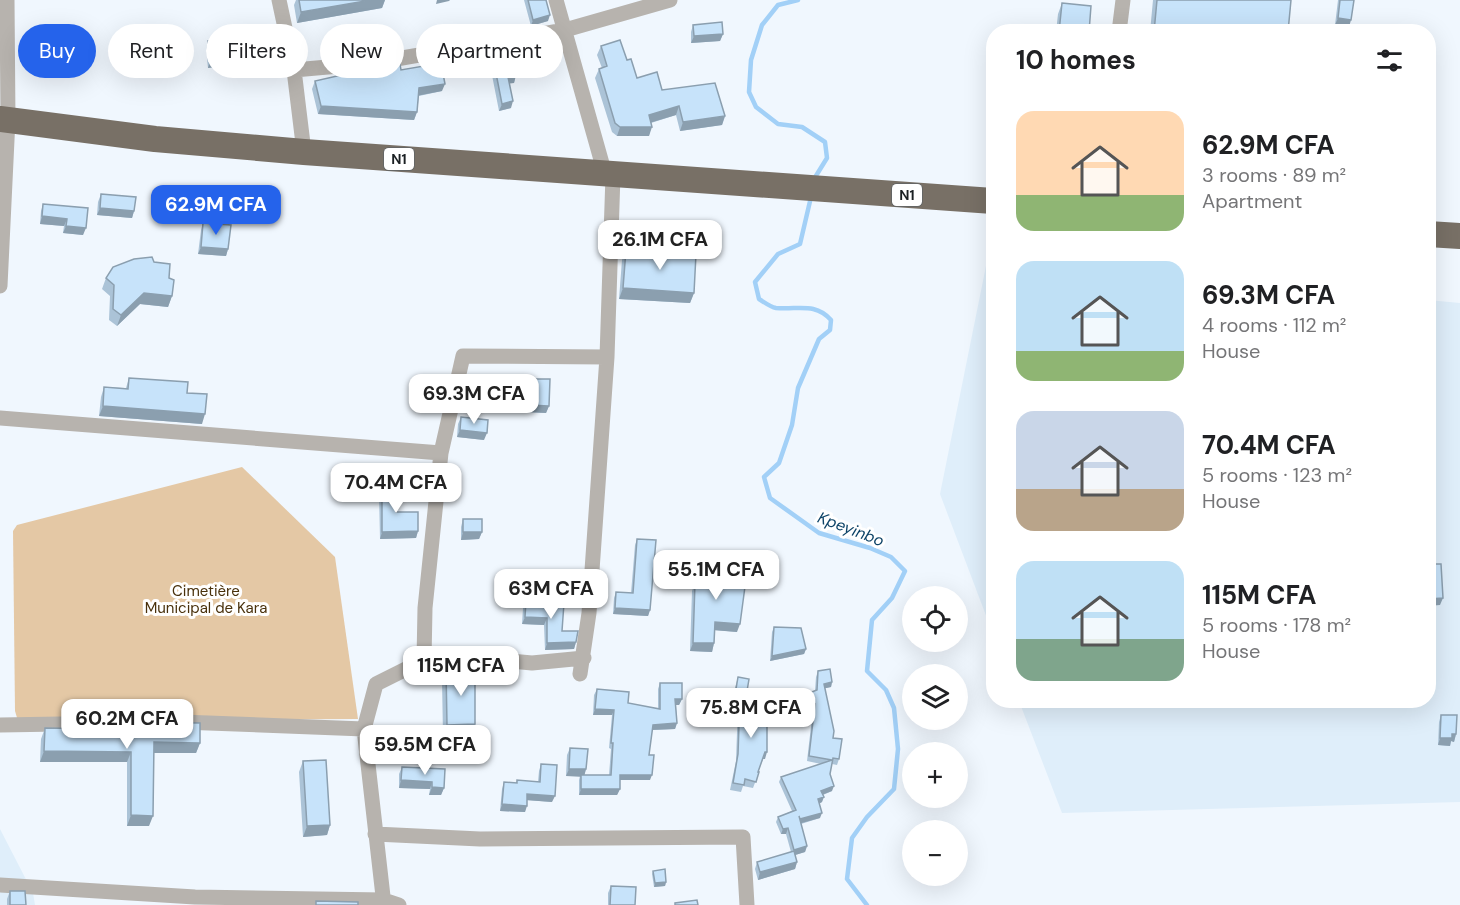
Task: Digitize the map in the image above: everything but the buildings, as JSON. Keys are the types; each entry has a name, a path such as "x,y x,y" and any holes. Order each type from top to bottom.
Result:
{"highway":[{"name":"N1","path":"4,119 155,138 304,152 986,201"},
{"path":"1436,234 1460,236"}],"street":[{"path":"0,286 7,0"},
{"path":"279,0 284,24"},
{"path":"556,0 609,175 607,357 584,658 580,674"},
{"path":"308,69 373,63 565,30 670,0"},
{"path":"1120,24 1123,0"},
{"path":"295,78 304,152"},
{"path":"424,660 425,608 441,453 464,356 607,357"},
{"path":"0,418 441,453"},
{"path":"384,902 364,729 376,684 424,660 467,657 532,663 584,658"},
{"path":"0,725 181,722 364,729"},
{"path":"375,834 480,839 743,837 747,905"},
{"path":"0,885 195,901 384,902 399,905"}],"shaded area":[{"path":"986,266 986,616 940,494"},
{"path":"1436,301 1460,303 1460,802 1062,813 1022,708 1436,708"},
{"path":"0,829 33,893 35,905 0,905"}],"green space":[{"name":"Cimetière Municipal de Kara","path":"242,467 335,557 358,719 18,721 15,711 13,531 17,525"}],"waterway":[{"name":"Kpeyinbo","path":"798,0 778,5 762,25 751,60 749,92 756,107 778,124 802,127 825,142 827,158 814,179"},
{"name":"Kpeyinbo","path":"811,197 800,244 778,254 755,282 759,299 769,306 812,309 825,314 831,320 830,330 819,339 798,388 792,425 779,463 764,477 770,498 819,533 870,548 891,557 905,571 892,598 872,620 867,671 886,690 894,708 898,749 894,789 867,817 852,838 847,879 867,905"}]}
